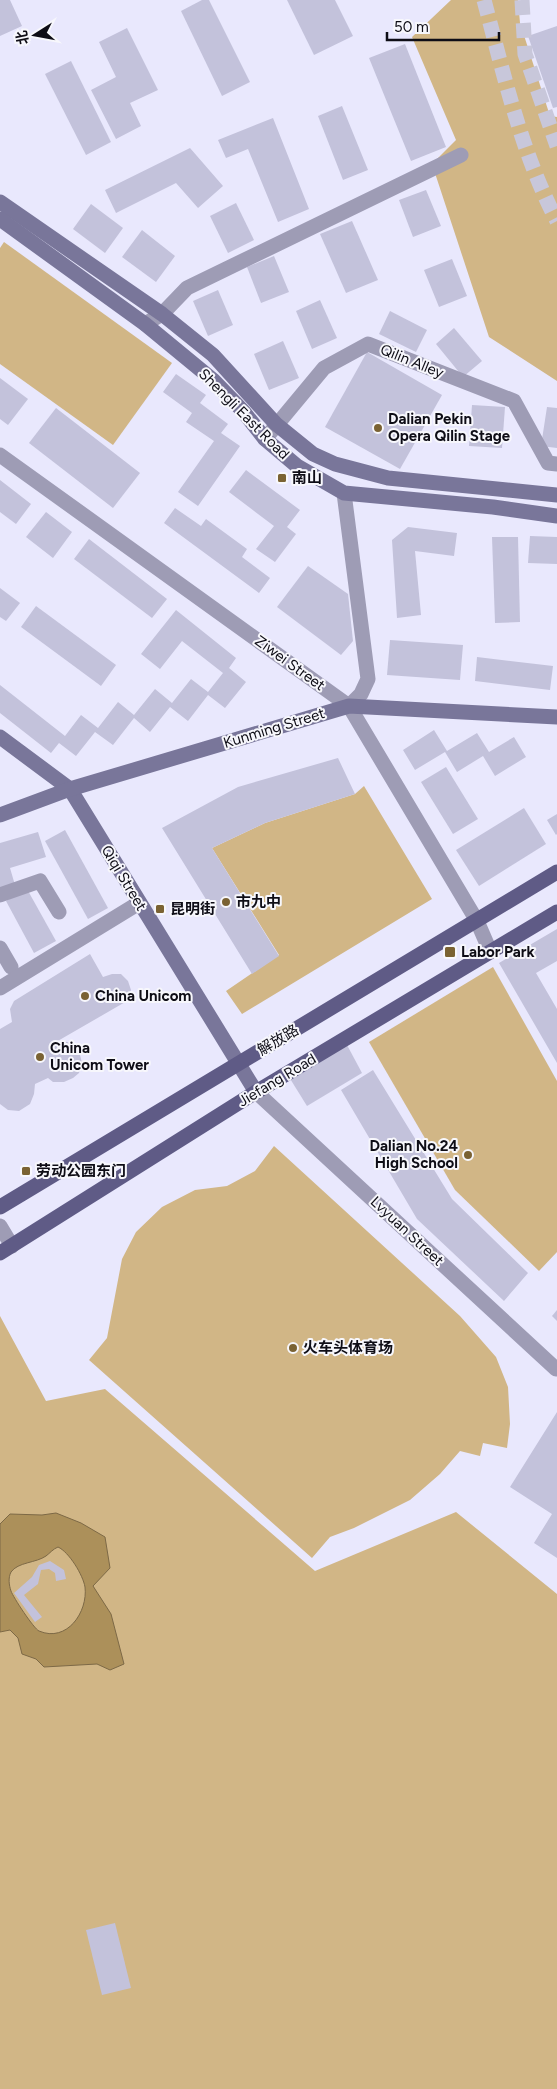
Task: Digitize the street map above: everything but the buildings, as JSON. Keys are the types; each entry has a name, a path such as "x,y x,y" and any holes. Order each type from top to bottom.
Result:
{"main road":[{"path":"0,202 162,314 213,355 276,424 313,454 362,473 388,478 557,495"},
{"name":"Shengli East Road","path":"0,219 145,324 213,380 243,411 264,438 297,466 344,493 493,507 557,516"},
{"name":"Kunming Street","path":"0,815 70,789 349,706 557,717"},
{"name":"Qiqi Street","path":"0,737 70,789 256,1092"},
{"name":"解放路","path":"0,1207 557,872"},
{"name":"Jiefang Road","path":"6,1250 256,1092 557,912"}],"street":[{"path":"145,324 162,314 187,288 460,155"},
{"name":"Qilin Alley","path":"264,438 324,368 368,344 514,401 548,463 557,464"},
{"name":"Ziwei Street","path":"0,455 349,706 477,921 490,952"},
{"path":"344,493 368,680 361,694 349,706"},
{"path":"0,895 40,881 59,912"},
{"path":"0,988 139,903"},
{"path":"0,948 11,967"},
{"name":"Lvyuan Street","path":"256,1092 548,1362 557,1368"},
{"path":"0,1226 6,1250"}],"shaded area":[{"path":"451,0 518,0 520,23 550,116 557,117 557,381 489,337 432,164 456,140 412,37"},
{"path":"4,242 172,363 113,445 0,364 0,248"},
{"path":"364,786 432,899 242,1014 226,991 279,955 212,848 265,823 355,794"},
{"name":"Dalian No.24 High School","path":"493,967 557,1081 557,1252 539,1271 455,1190 369,1042"},
{"name":"火车头体育场","path":"274,1146 460,1316 496,1357 508,1387 510,1424 507,1448 483,1443 480,1456 460,1451 440,1474 410,1500 354,1528 330,1537 312,1558 89,1360 107,1338 122,1259 136,1232 162,1207 195,1190 227,1186 255,1171"},
{"path":"0,1316 46,1401 105,1389 315,1571 456,1512 557,1594 557,2089 0,2089"},
{"path":"56,1513 81,1523 105,1537 110,1568 93,1586 111,1614 124,1664 110,1670 97,1664 44,1667 36,1659 22,1654 18,1638 10,1630 0,1632 0,1524 10,1514 42,1515","holes":["58,1547 75,1564 81,1576 85,1587 85,1597 83,1606 74,1623 58,1633 49,1634 36,1629 24,1612 11,1591 9,1577 11,1572 18,1566 42,1558"]}],"tunnel":[{"path":"484,0 523,141 544,195 557,221"},
{"path":"522,0 525,54 557,146"}],"place":[{"name":"Dalian Pekin Opera Qilin Stage","path":"378,428"},
{"name":"南山","path":"282,478"},
{"name":"市九中","path":"226,902"},
{"name":"昆明街","path":"160,909"},
{"name":"Labor Park","path":"450,952"},
{"name":"China Unicom","path":"85,996"},
{"name":"China Unicom Tower","path":"40,1057"},
{"name":"Dalian No.24 High School","path":"468,1155"},
{"name":"劳动公园东门","path":"26,1171"},
{"name":"火车头体育场","path":"293,1348"}]}
